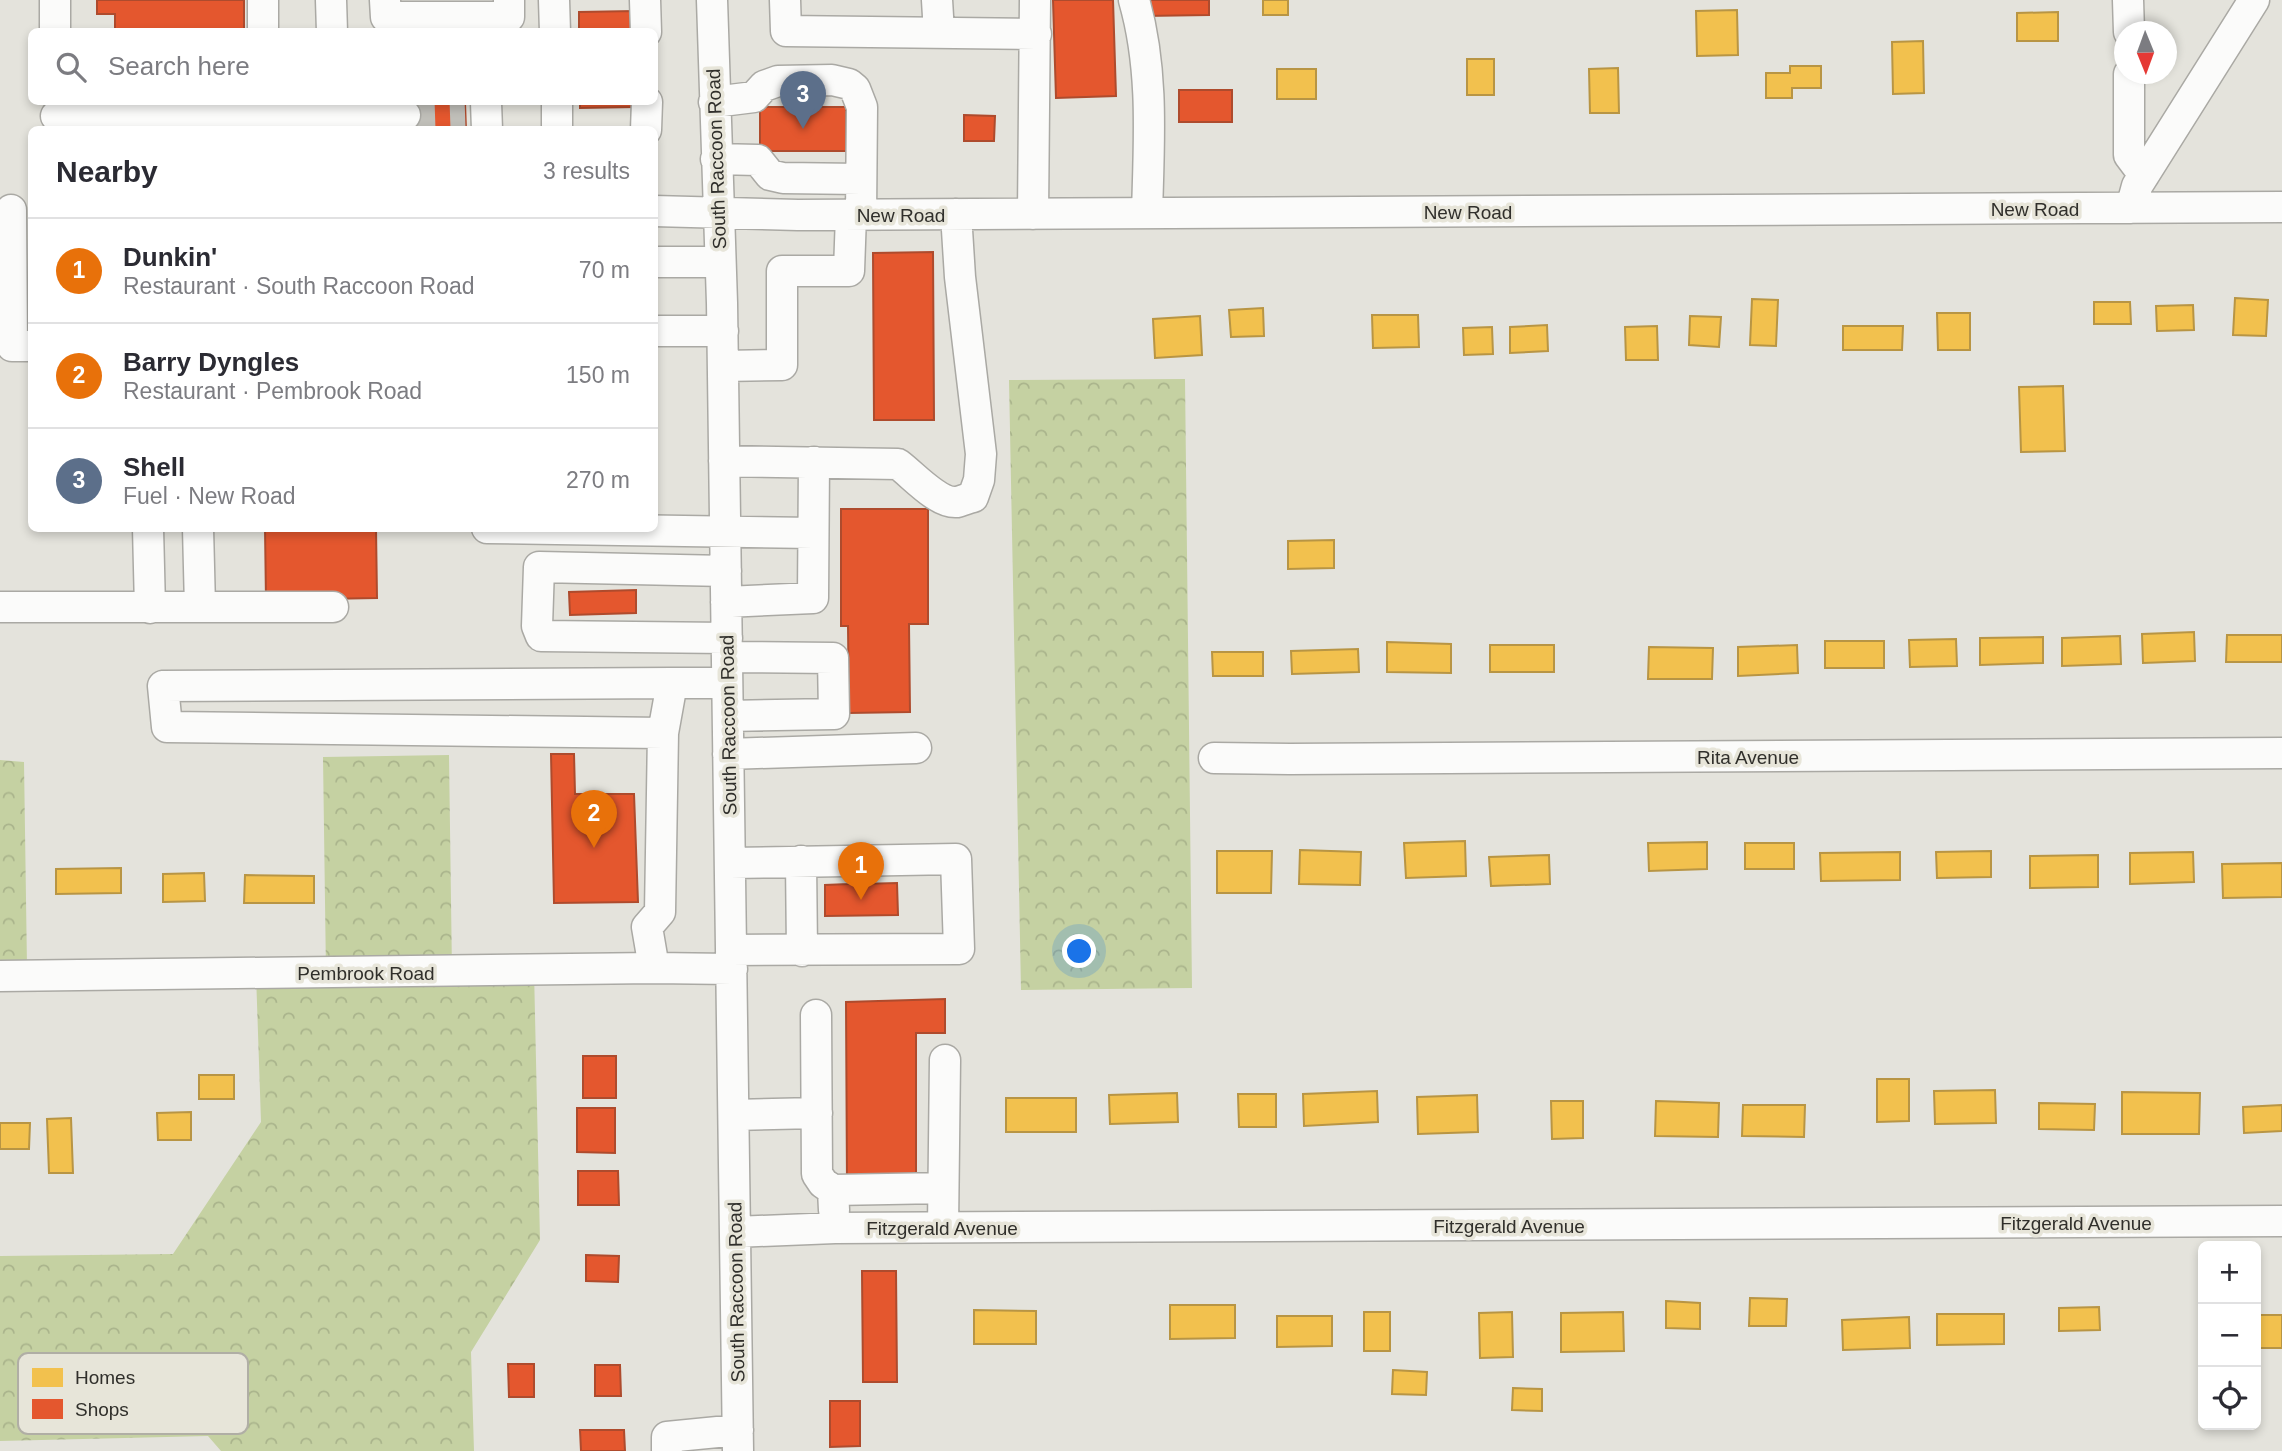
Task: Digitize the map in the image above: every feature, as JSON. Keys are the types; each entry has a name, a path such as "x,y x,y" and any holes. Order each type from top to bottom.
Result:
{"street":[{"path":"55,0 55,28"},
{"path":"263,0 263,28"},
{"path":"331,0 332,28"},
{"path":"386,0 386,17 452,9 484,25 509,17 509,0"},
{"path":"554,0 555,28"},
{"path":"645,0 646,28"},
{"name":"South Raccoon Road","path":"712,0 723,331 738,1441"},
{"path":"785,0 786,31 1036,34"},
{"path":"937,0 939,33"},
{"path":"1033,214 1035,0"},
{"path":"1134,0 1142,29 1149,116 1147,213"},
{"path":"2128,0 2129,21"},
{"path":"2131,208 2137,186 2254,0"},
{"path":"714,102 754,97 764,86 778,81 832,80 849,84 858,95 862,107 861,179 849,271 782,271 782,365 723,366"},
{"path":"2129,84 2129,155 2144,175"},
{"path":"557,105 557,126"},
{"path":"646,105 646,126"},
{"path":"56,116 263,117 334,110 405,115"},
{"path":"716,159 758,160 770,175 783,178 861,179"},
{"name":"New Road","path":"658,211 856,215 2282,207"},
{"path":"14,210 6,276 12,346 28,346"},
{"path":"724,461 898,464 920,481 931,494 955,503 973,497 979,480 981,454 960,277 956,214"},
{"path":"658,262 720,262"},
{"path":"658,331 723,331"},
{"path":"726,602 813,598 814,462"},
{"path":"148,532 150,608"},
{"path":"198,532 200,607"},
{"path":"658,532 813,533"},
{"path":"726,570 539,567 537,626 541,636 727,659 833,657 834,713 728,716"},
{"path":"0,607 334,607"},
{"path":"663,733 167,727 163,686 672,683 727,659"},
{"path":"654,968 647,926 660,912 663,733 672,683"},
{"path":"728,754 916,748"},
{"name":"Rita Avenue","path":"1214,758 2282,753"},
{"path":"730,863 809,861 957,859 957,873 832,874 809,861"},
{"path":"802,951 809,861"},
{"name":"Pembrook Road","path":"0,976 654,968 802,951 959,948 957,873"},
{"path":"816,1015 817,1174 823,1183 833,1190 943,1188"},
{"path":"943,1227 945,1060"},
{"path":"734,1115 817,1113"},
{"path":"833,1190 835,1228"},
{"name":"Fitzgerald Avenue","path":"735,1232 943,1227 2282,1222"},
{"path":"667,1451 667,1437 738,1441"}],"green space":[{"path":"1185,379 1192,988 1021,990 1009,380"},
{"path":"449,755 452,972 534,970 540,1240 471,1352 474,1451 221,1451 208,1436 0,1441 0,1256 173,1254 261,1122 256,974 326,973 323,757"},
{"path":"0,760 24,762 27,967 0,966"}],"building: Homes":[{"path":"1263,0 1288,0 1288,15 1263,15"},
{"path":"1737,10 1738,55 1697,56 1696,11"},
{"path":"2058,12 2058,41 2017,41 2017,13"},
{"path":"1923,41 1924,93 1893,94 1892,42"},
{"path":"1467,59 1494,59 1494,95 1467,95"},
{"path":"1790,66 1821,66 1821,88 1792,88 1792,98 1766,98 1766,73 1790,73"},
{"path":"1618,68 1619,113 1590,113 1589,69"},
{"path":"1277,69 1316,69 1316,99 1277,99"},
{"path":"2235,298 2268,300 2266,336 2233,335"},
{"path":"1752,299 1778,300 1776,346 1750,345"},
{"path":"2094,302 2130,302 2131,324 2094,324"},
{"path":"2193,305 2194,330 2157,331 2156,306"},
{"path":"1263,308 1264,336 1231,337 1229,310"},
{"path":"1937,313 1970,313 1970,350 1938,350"},
{"path":"1372,315 1418,315 1419,347 1373,348"},
{"path":"1200,316 1202,355 1155,358 1153,319"},
{"path":"1690,316 1721,317 1719,347 1689,345"},
{"path":"1547,325 1548,351 1510,353 1510,327"},
{"path":"1657,326 1658,360 1626,360 1625,327"},
{"path":"1843,326 1903,326 1902,350 1843,350"},
{"path":"1492,327 1493,354 1464,355 1463,328"},
{"path":"2063,386 2065,451 2021,452 2019,387"},
{"path":"1334,540 1334,568 1288,569 1288,541"},
{"path":"2194,632 2195,661 2143,663 2142,634"},
{"path":"2227,635 2282,635 2282,662 2226,662"},
{"path":"2120,636 2121,664 2062,666 2062,638"},
{"path":"2043,637 2043,663 1980,665 1980,638"},
{"path":"1956,639 1957,666 1910,667 1909,640"},
{"path":"1825,641 1884,641 1884,668 1825,668"},
{"path":"1387,642 1451,644 1451,673 1387,672"},
{"path":"1490,645 1554,645 1554,672 1490,672"},
{"path":"1797,645 1798,673 1738,676 1738,647"},
{"path":"1649,647 1713,648 1712,679 1648,679"},
{"path":"1358,649 1359,672 1292,674 1291,651"},
{"path":"1212,652 1263,652 1263,676 1213,676"},
{"path":"1465,841 1466,876 1406,878 1404,843"},
{"path":"1707,842 1707,869 1649,871 1648,843"},
{"path":"1745,843 1794,843 1794,869 1745,869"},
{"path":"1300,850 1361,852 1360,885 1299,884"},
{"path":"1217,851 1272,851 1271,893 1217,893"},
{"path":"1991,851 1991,877 1937,878 1936,852"},
{"path":"1900,852 1900,880 1821,881 1820,853"},
{"path":"2193,852 2194,882 2130,884 2130,853"},
{"path":"1549,855 1550,884 1491,886 1489,857"},
{"path":"2098,855 2098,887 2030,888 2030,856"},
{"path":"2282,863 2282,897 2223,898 2222,864"},
{"path":"121,868 121,893 56,894 56,869"},
{"path":"204,873 205,901 163,902 163,874"},
{"path":"245,875 314,876 314,903 244,903"},
{"path":"199,1075 234,1075 234,1099 199,1099"},
{"path":"1877,1079 1909,1079 1909,1121 1877,1122"},
{"path":"1995,1090 1996,1123 1935,1124 1934,1091"},
{"path":"1377,1091 1378,1122 1304,1126 1303,1094"},
{"path":"2122,1092 2200,1093 2199,1134 2122,1134"},
{"path":"1177,1093 1178,1122 1110,1124 1109,1095"},
{"path":"1238,1094 1276,1094 1276,1127 1239,1127"},
{"path":"1477,1095 1478,1132 1418,1134 1417,1097"},
{"path":"1006,1098 1076,1098 1076,1132 1006,1132"},
{"path":"1551,1101 1583,1101 1583,1138 1552,1139"},
{"path":"1656,1101 1719,1103 1718,1137 1655,1136"},
{"path":"2039,1103 2095,1104 2094,1130 2039,1129"},
{"path":"1743,1105 1805,1105 1804,1137 1742,1136"},
{"path":"2282,1105 2282,1131 2244,1133 2243,1107"},
{"path":"191,1112 191,1140 158,1140 157,1113"},
{"path":"71,1118 73,1173 49,1173 47,1119"},
{"path":"0,1123 30,1123 29,1149 0,1149"},
{"path":"1750,1298 1787,1299 1786,1326 1749,1326"},
{"path":"1666,1301 1700,1303 1700,1329 1666,1328"},
{"path":"1170,1305 1235,1305 1235,1338 1170,1339"},
{"path":"2099,1307 2100,1330 2059,1331 2059,1308"},
{"path":"974,1310 1036,1311 1036,1344 974,1344"},
{"path":"1364,1312 1390,1312 1390,1351 1364,1351"},
{"path":"1512,1312 1513,1357 1480,1358 1479,1313"},
{"path":"1623,1312 1624,1351 1561,1352 1561,1313"},
{"path":"1937,1314 2004,1314 2004,1344 1937,1345"},
{"path":"2261,1315 2282,1315 2282,1348 2261,1348"},
{"path":"1277,1316 1332,1316 1332,1346 1277,1347"},
{"path":"1909,1317 1910,1348 1843,1350 1842,1320"},
{"path":"1393,1370 1427,1372 1426,1395 1392,1394"},
{"path":"1513,1388 1542,1389 1542,1411 1512,1410"}],"building: Shops":[{"path":"97,0 244,0 244,28 115,28 115,14 97,14"},
{"path":"1053,0 1113,0 1116,96 1056,98"},
{"path":"1144,0 1209,0 1209,15 1144,16"},
{"path":"634,11 634,28 579,28 579,12"},
{"path":"1179,90 1232,90 1232,122 1179,122"},
{"path":"404,105 465,105 466,126 405,126"},
{"path":"580,105 635,105 635,107 580,108"},
{"path":"760,107 846,107 846,151 760,151"},
{"path":"964,115 995,116 994,141 964,141"},
{"path":"933,252 934,420 874,420 873,253"},
{"path":"841,509 928,509 928,624 909,624 910,712 849,713 848,626 841,626"},
{"path":"265,532 376,532 377,598 266,600"},
{"path":"636,590 636,613 570,615 569,592"},
{"path":"551,754 574,754 575,794 634,794 638,902 554,903"},
{"path":"861,871 861,884 897,883 898,915 825,916 825,885 849,884 849,872"},
{"path":"945,999 945,1033 916,1033 916,1184 847,1184 846,1002"},
{"path":"583,1056 616,1056 616,1098 583,1098"},
{"path":"577,1108 615,1108 615,1153 577,1152"},
{"path":"578,1171 618,1171 619,1205 578,1205"},
{"path":"586,1255 619,1256 618,1282 586,1281"},
{"path":"862,1271 896,1271 897,1382 863,1382"},
{"path":"508,1364 534,1364 534,1397 509,1397"},
{"path":"595,1365 620,1365 621,1396 595,1396"},
{"path":"830,1401 860,1401 860,1446 830,1447"},
{"path":"580,1430 624,1430 625,1451 581,1451"}],"tunnel":[{"path":"405,115 465,113"}],"place":[{"name":"Shell","path":"803,129"},
{"name":"Barry Dyngles","path":"594,848"},
{"name":"Dunkin'","path":"861,900"}]}
